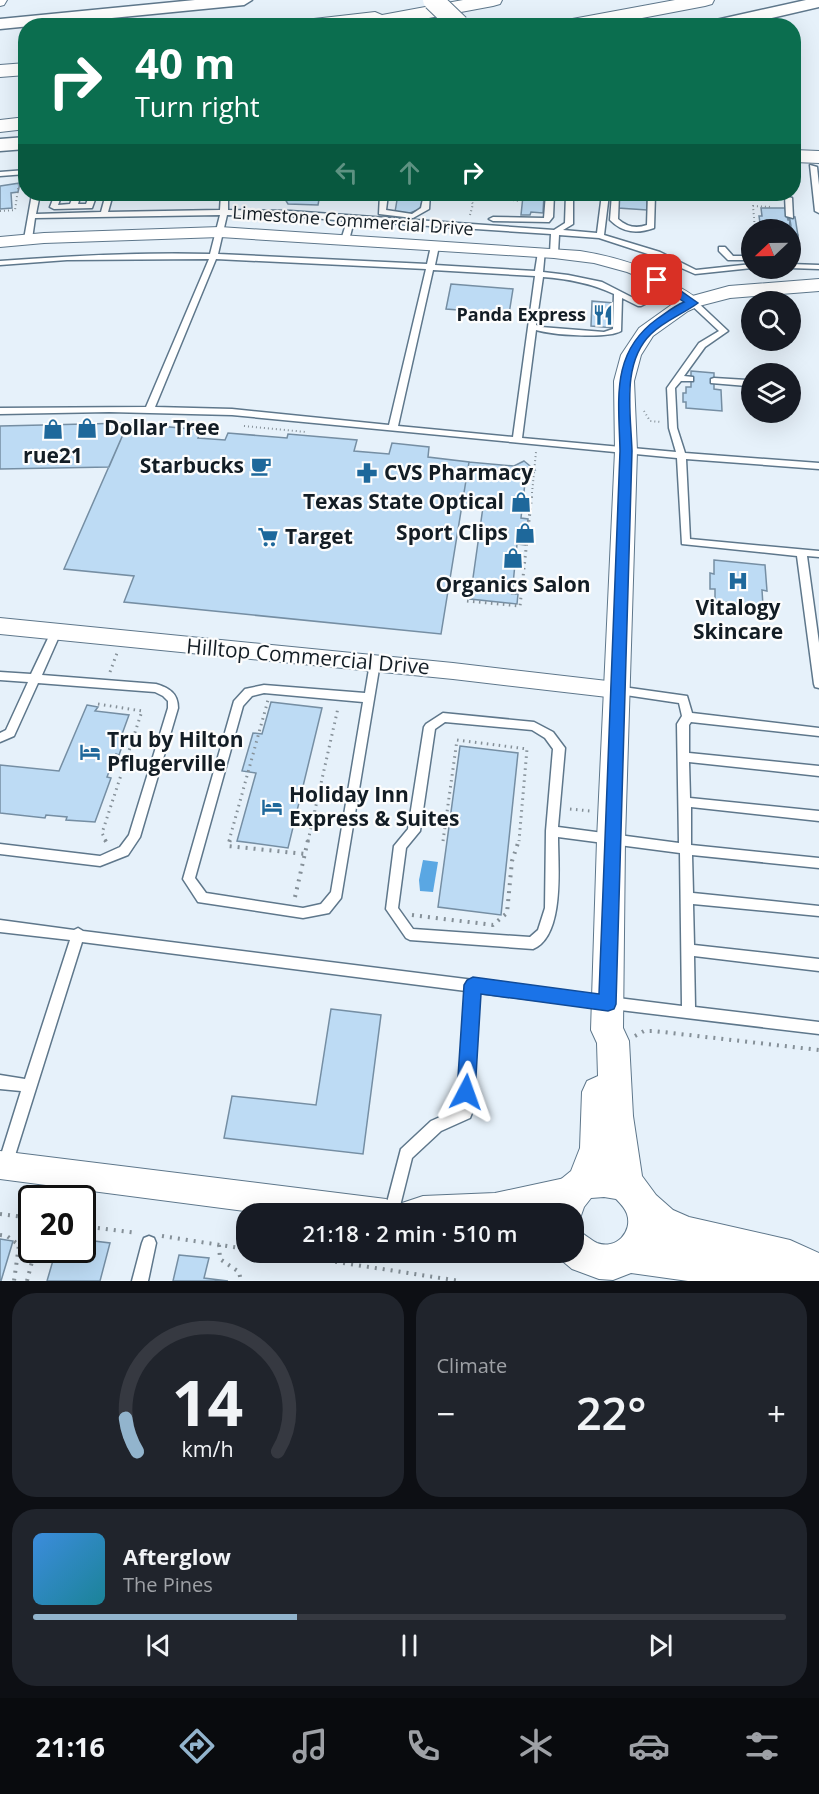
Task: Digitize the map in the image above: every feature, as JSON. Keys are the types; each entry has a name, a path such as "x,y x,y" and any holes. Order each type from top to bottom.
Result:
{"highway":[{"path":"391,18 493,0"},
{"path":"609,18 705,0"},
{"path":"375,18 410,14"},
{"path":"0,71 18,70"},
{"path":"0,108 18,107"},
{"path":"0,126 18,124"}],"main road":[{"path":"55,18 202,2 244,0"},
{"path":"433,0 451,18"},
{"path":"748,18 819,2"},
{"path":"0,24 18,22"},
{"path":"0,145 18,144"}],"street":[{"name":"Limestone Commercial Drive","path":"0,242 220,232 548,252 605,260 636,269 692,303"},
{"path":"622,1267 641,1245 644,1233 616,1116 613,1041 615,1025 611,840 626,451 624,381 631,355 646,332 681,307 729,292 819,285"},
{"path":"795,287 819,293"},
{"name":"Hilltop Commercial Drive","path":"0,626 375,663 616,690"},
{"path":"574,1195 597,1148 599,1128 598,1040 615,1025"},
{"path":"2,1166 298,1203"},
{"path":"522,1203 574,1195 597,1178 634,1195 660,1223 687,1235 790,1258 813,1270"},
{"path":"584,1261 622,1267 793,1276 813,1270"}],"lane":[{"path":"811,164 819,211"},
{"path":"0,174 18,173"},
{"path":"28,239 35,201"},
{"path":"56,201 54,207 90,206 91,201"},
{"path":"78,201 78,207"},
{"path":"78,207 81,201"},
{"path":"104,213 107,201"},
{"path":"149,410 214,255 225,201"},
{"path":"372,220 376,201"},
{"path":"383,201 382,212 413,216 425,209 427,201"},
{"path":"493,219 546,220 549,217 550,201"},
{"path":"518,440 538,274 555,232 569,224 570,201"},
{"path":"600,236 605,201"},
{"path":"615,201 614,220 620,226 632,230 651,226 652,201"},
{"path":"788,201 790,216"},
{"path":"33,216 104,213 326,216 555,232 600,236 657,254 695,272 741,267"},
{"path":"345,240 351,219"},
{"path":"393,428 435,246"},
{"path":"722,249 731,258 741,258"},
{"path":"0,263 73,257 214,255 538,274 568,277 599,284 641,304"},
{"path":"801,266 819,267"},
{"path":"532,326 540,329 614,333 617,331 618,293"},
{"path":"692,303 724,331 702,345 671,388 672,421 681,455 685,542 819,554"},
{"path":"678,378 690,379"},
{"path":"714,381 741,383"},
{"path":"0,411 232,412 626,451 819,466"},
{"path":"802,553 819,684"},
{"path":"0,738 10,733 56,632"},
{"path":"369,698 264,689 249,692 238,704 189,879 202,898 303,913 325,909 337,894 375,663"},
{"path":"0,676 156,688 167,693 173,700 173,708 134,837 124,851 100,861 0,849"},
{"path":"616,690 683,699 688,717"},
{"path":"443,717 534,726 549,735 559,748 552,831 551,908 543,933 533,943 410,934 392,909 400,846 414,831 430,727 443,717"},
{"path":"688,717 819,732"},
{"path":"688,717 683,724 689,1013"},
{"path":"684,757 819,771"},
{"path":"685,802 819,816"},
{"path":"552,831 685,849 819,863"},
{"path":"687,898 819,911"},
{"path":"0,926 473,985 615,1025 689,1013 819,1028"},
{"path":"2,1166 31,1086 78,934"},
{"path":"688,950 819,965"},
{"path":"394,1203 406,1154 436,1126 465,1113 473,985"},
{"path":"0,1082 31,1086"},
{"path":"140,1281 149,1243"}],"path":[{"path":"9,182 18,181"},
{"path":"0,211 15,210 18,188"},
{"path":"469,222 473,204 471,201"},
{"path":"517,210 519,201"},
{"path":"754,219 753,206 772,207"},
{"path":"642,411 645,411 650,421 663,422"},
{"path":"237,425 316,433"},
{"path":"467,601 520,606 536,451"},
{"path":"109,673 117,652"},
{"path":"268,699 228,846 305,854"},
{"path":"98,704 142,711 102,833 108,845"},
{"path":"295,897 338,707"},
{"path":"410,914 493,925 507,914 512,861 518,848 527,749 458,740 443,842"},
{"path":"570,809 590,811"},
{"path":"615,1025 637,1033 654,1031 819,1050"},
{"path":"0,1214 18,1216"},
{"path":"0,1235 7,1236 19,1245 14,1281"},
{"path":"219,1245 220,1259 240,1272 241,1281"},
{"path":"27,1281 32,1263"},
{"path":"343,1263 459,1281"}],"water":[{"path":"423,860 438,862 433,892 420,891 419,880"}],"building":[{"path":"18,183 18,192 11,193 12,208 0,209 0,186"},
{"path":"286,201 319,201 318,205 288,204"},
{"path":"397,201 422,201 420,209 410,213 395,212"},
{"path":"522,201 544,201 543,213 531,212 530,215 521,215"},
{"path":"618,201 647,201 647,210 618,208"},
{"path":"761,208 785,208 788,219 759,219 759,216 762,216"},
{"path":"451,284 513,289 509,314 446,309"},
{"name":"Panda Express","path":"592,301 614,303 614,328 591,326"},
{"path":"691,371 714,373 714,389 721,390 722,411 686,408 683,393 686,393 686,387 691,387"},
{"name":"Target","path":"128,423 201,430 198,438 225,440 228,433 287,438 288,434 357,440 354,451 389,454 392,443 429,447 428,457 469,462 441,634 124,602 134,576 64,569"},
{"path":"128,423 109,467 0,469 0,426"},
{"path":"524,461 535,470 526,474 521,518 528,519 525,545 517,544 512,594 518,594 517,604 470,599 483,507 462,505 469,462 514,466"},
{"name":"Vitalogy Skincare","path":"714,560 765,565 767,591 762,590 763,606 715,601 715,589 710,589 710,573 714,574"},
{"name":"Holiday Inn Express & Suites","path":"271,702 322,708 288,848 237,841 256,773 242,771 253,733 262,734"},
{"path":"87,705 98,707 95,711 129,715 121,737 125,738 107,777 111,778 95,822 66,820 67,817 46,815 45,818 0,813 0,765 59,771"},
{"path":"460,746 518,753 501,915 438,907"},
{"path":"331,1009 381,1015 363,1154 224,1138 232,1096 316,1105"},
{"path":"0,1239 13,1241 1,1281 0,1281"},
{"path":"96,1241 110,1243 100,1281 47,1281 52,1263 96,1263"},
{"path":"179,1255 209,1258 204,1278 228,1281 173,1281"}],"place":[{"name":"Panda Express","path":"603,315"},
{"name":"Dollar Tree","path":"87,428"},
{"name":"rue21","path":"53,429"},
{"name":"Starbucks","path":"261,466"},
{"name":"CVS Pharmacy","path":"367,473"},
{"name":"Texas State Optical","path":"521,502"},
{"name":"Sport Clips","path":"525,533"},
{"name":"Target","path":"268,537"},
{"name":"Organics Salon","path":"513,558"},
{"name":"Vitalogy Skincare","path":"738,581"},
{"name":"Tru by Hilton Pflugerville","path":"90,752"},
{"name":"Holiday Inn Express & Suites","path":"272,807"}],"route":[{"path":"466,1092 473,985 608,1004 616,690 620,638 626,451 624,381 631,355 646,332 681,307 692,303 657,280"}]}
